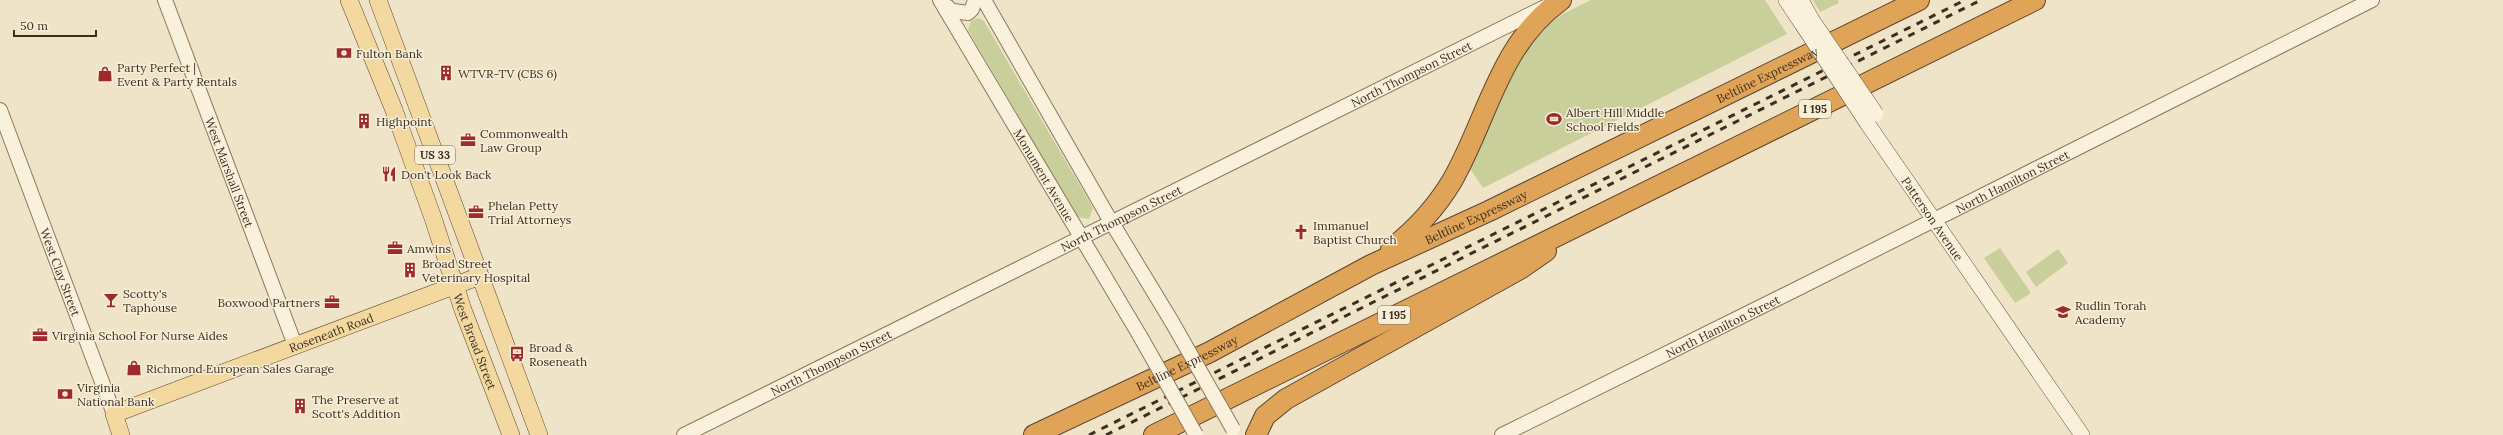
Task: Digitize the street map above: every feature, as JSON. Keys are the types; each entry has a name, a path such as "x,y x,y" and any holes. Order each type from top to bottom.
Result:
{"highway":[{"path":"1371,265 1411,232 1441,197 1452,181 1509,57 1523,34 1538,18 1559,0"},
{"name":"Beltline Expressway","path":"1034,435 1210,352 1371,265 1489,211 1919,0"},
{"name":"I 195","path":"1154,435 1594,216 2035,0"},
{"path":"1256,435 1265,416 1286,399 1520,269 1594,216"}],"main road":[{"name":"West Broad Street","path":"348,0 394,110 511,435"},
{"name":"US 33","path":"378,0 539,435"},
{"name":"Patterson Avenue","path":"1786,0 1807,22 1872,119 1880,143 2082,435"},
{"path":"1801,0 1807,22"},
{"name":"Roseneath Road","path":"114,414 480,276"},
{"name":"West Clay Street","path":"114,414 121,435"}],"street":[{"name":"West Marshall Street","path":"165,0 295,345"},
{"path":"945,3 968,13 972,9 975,0"},
{"path":"984,0 1111,221 1172,322 1234,432"},
{"name":"North Thompson Street","path":"684,435 1111,221 1559,0"},
{"name":"North Hamilton Street","path":"1502,435 1934,221 2372,0"},
{"name":"Monument Avenue","path":"945,3 1140,336 1196,435"},
{"name":"West Clay Street","path":"0,110 114,414"}],"green space":[{"name":"Albert Hill Middle School Fields","path":"1591,0 1765,0 1787,34 1483,188 1470,169 1499,97 1516,63 1539,32 1550,22"},
{"path":"1813,0 1838,0 1839,3 1820,12"},
{"path":"979,18 984,21 1093,208 1089,219 1077,217 968,30 971,21"},
{"path":"2000,248 2031,293 2015,303 1984,258"},
{"path":"2058,249 2068,263 2036,287 2026,272"}],"railway":[{"path":"1089,435 1965,0"},
{"path":"1106,435 1981,0"}],"place":[{"name":"Fulton Bank","path":"344,53"},
{"name":"WTVR-TV (CBS 6)","path":"446,73"},
{"name":"Party Perfect | Event & Party Rentals","path":"105,74"},
{"name":"Albert Hill Middle School Fields","path":"1554,119"},
{"name":"Highpoint","path":"364,121"},
{"name":"Commonwealth Law Group","path":"468,140"},
{"name":"Don't Look Back","path":"389,174"},
{"name":"Phelan Petty Trial Attorneys","path":"476,212"},
{"name":"Immanuel Baptist Church","path":"1301,232"},
{"name":"Amwins","path":"395,248"},
{"name":"Broad Street Veterinary Hospital","path":"410,270"},
{"name":"Scotty's Taphouse","path":"111,300"},
{"name":"Boxwood Partners","path":"332,302"},
{"name":"Rudlin Torah Academy","path":"2063,312"},
{"name":"Virginia School For Nurse Aides","path":"40,335"},
{"name":"Broad & Roseneath","path":"517,354"},
{"name":"Richmond European Sales Garage","path":"134,368"},
{"name":"Virginia National Bank","path":"65,394"},
{"name":"The Preserve at Scott's Addition","path":"300,406"}]}
